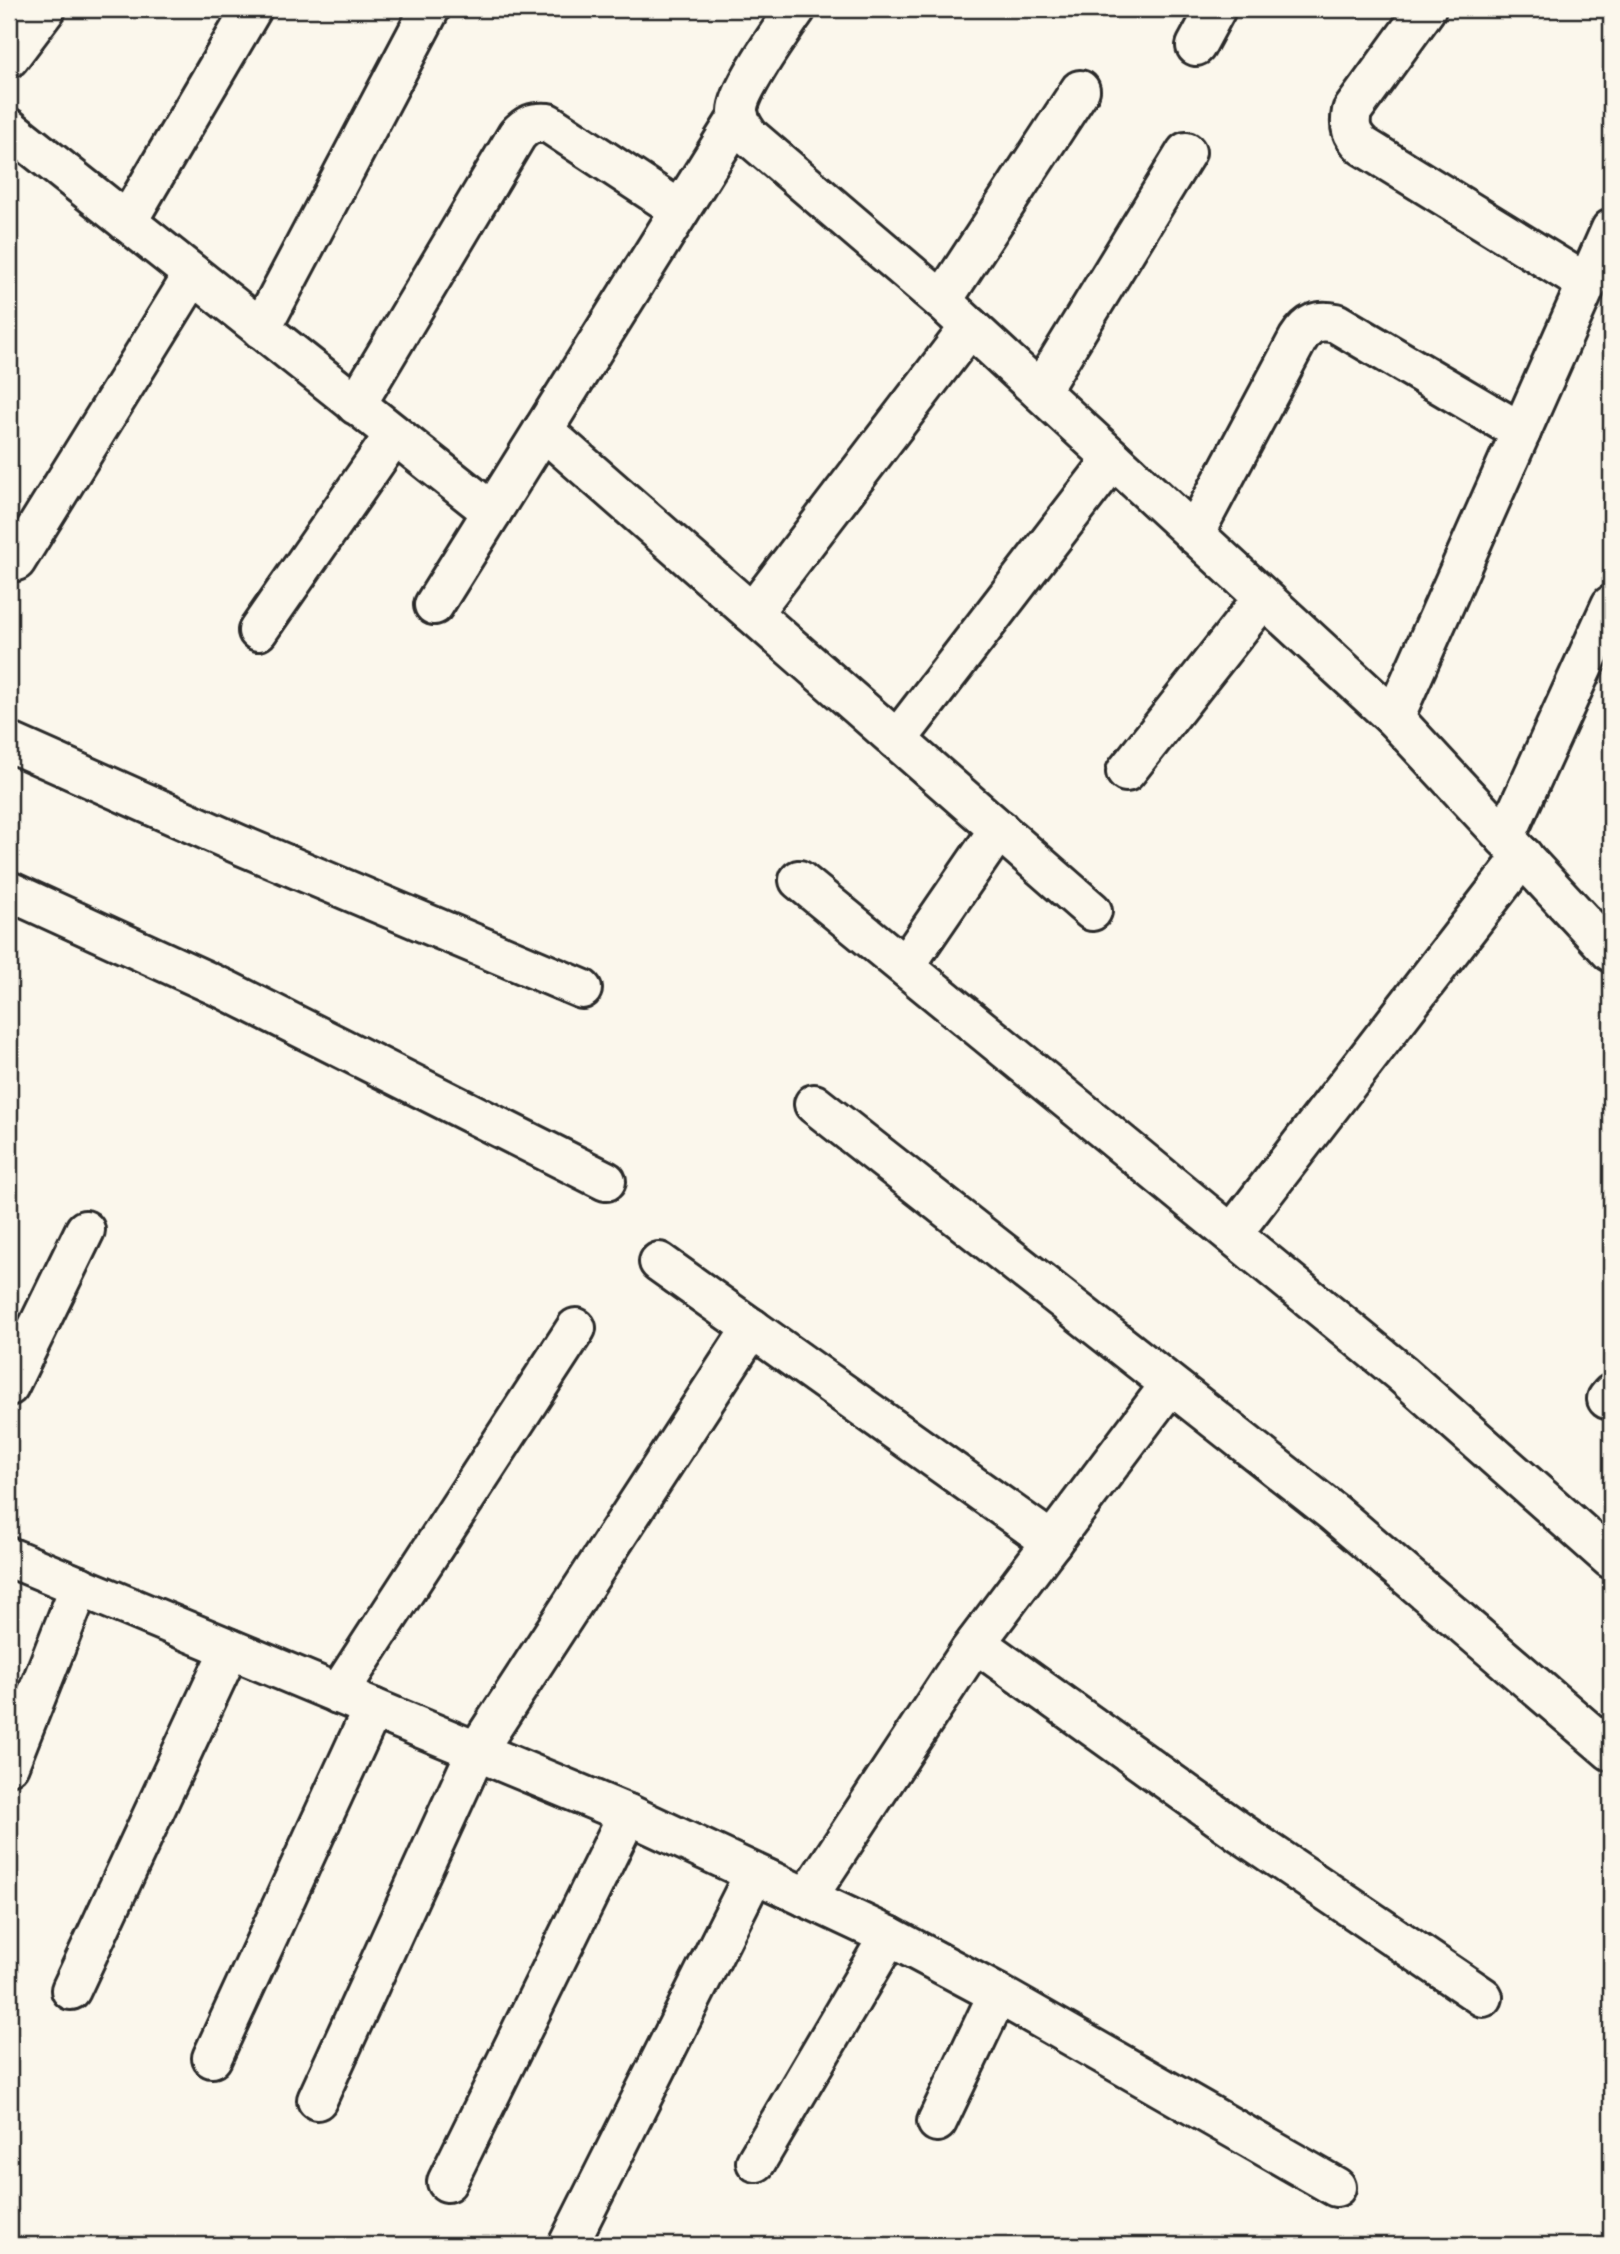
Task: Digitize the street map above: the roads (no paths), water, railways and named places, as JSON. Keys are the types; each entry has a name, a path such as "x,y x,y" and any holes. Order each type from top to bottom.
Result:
{"street":[{"path":"9,58 46,9"},
{"path":"127,222 252,9"},
{"path":"261,329 429,9"},
{"path":"796,9 744,90 737,107 740,123 749,136 942,301 1394,718 1611,949"},
{"path":"1196,46 1216,9"},
{"path":"1426,9 1352,111 1349,126 1353,136 1363,146 1587,284"},
{"path":"942,301 1080,90"},
{"path":"433,605 738,116"},
{"path":"356,405 517,135 527,125 536,122 548,123 680,210"},
{"path":"9,128 492,512"},
{"path":"1040,391 1186,152"},
{"path":"1394,718 1611,229"},
{"path":"16,561 193,275"},
{"path":"1194,534 1298,339 1306,326 1321,320 1336,323 1521,432"},
{"path":"752,613 970,327"},
{"path":"543,430 1092,911"},
{"path":"258,631 394,435"},
{"path":"897,740 1113,459"},
{"path":"1126,772 1263,597"},
{"path":"1232,1234 1514,847 1611,605"},
{"path":"9,742 238,844 582,989"},
{"path":"905,966 999,829"},
{"path":"799,880 1401,1373 1611,1559"},
{"path":"9,891 226,990 606,1181"},
{"path":"814,1104 1334,1513 1611,1751"},
{"path":"9,1386 85,1230"},
{"path":"659,1262 1052,1542"},
{"path":"212,2058 356,1701 576,1328"},
{"path":"317,2099 476,1752 752,1328"},
{"path":"807,1898 976,1643 1170,1386"},
{"path":"9,1557 628,1814 889,1936 998,1994 1336,2187"},
{"path":"9,1765 80,1586"},
{"path":"976,1643 1241,1833 1483,1997"},
{"path":"71,1990 230,1649"},
{"path":"447,2182 628,1814"},
{"path":"568,2245 754,1874"},
{"path":"756,2162 889,1936"},
{"path":"937,2122 998,1994"}]}
